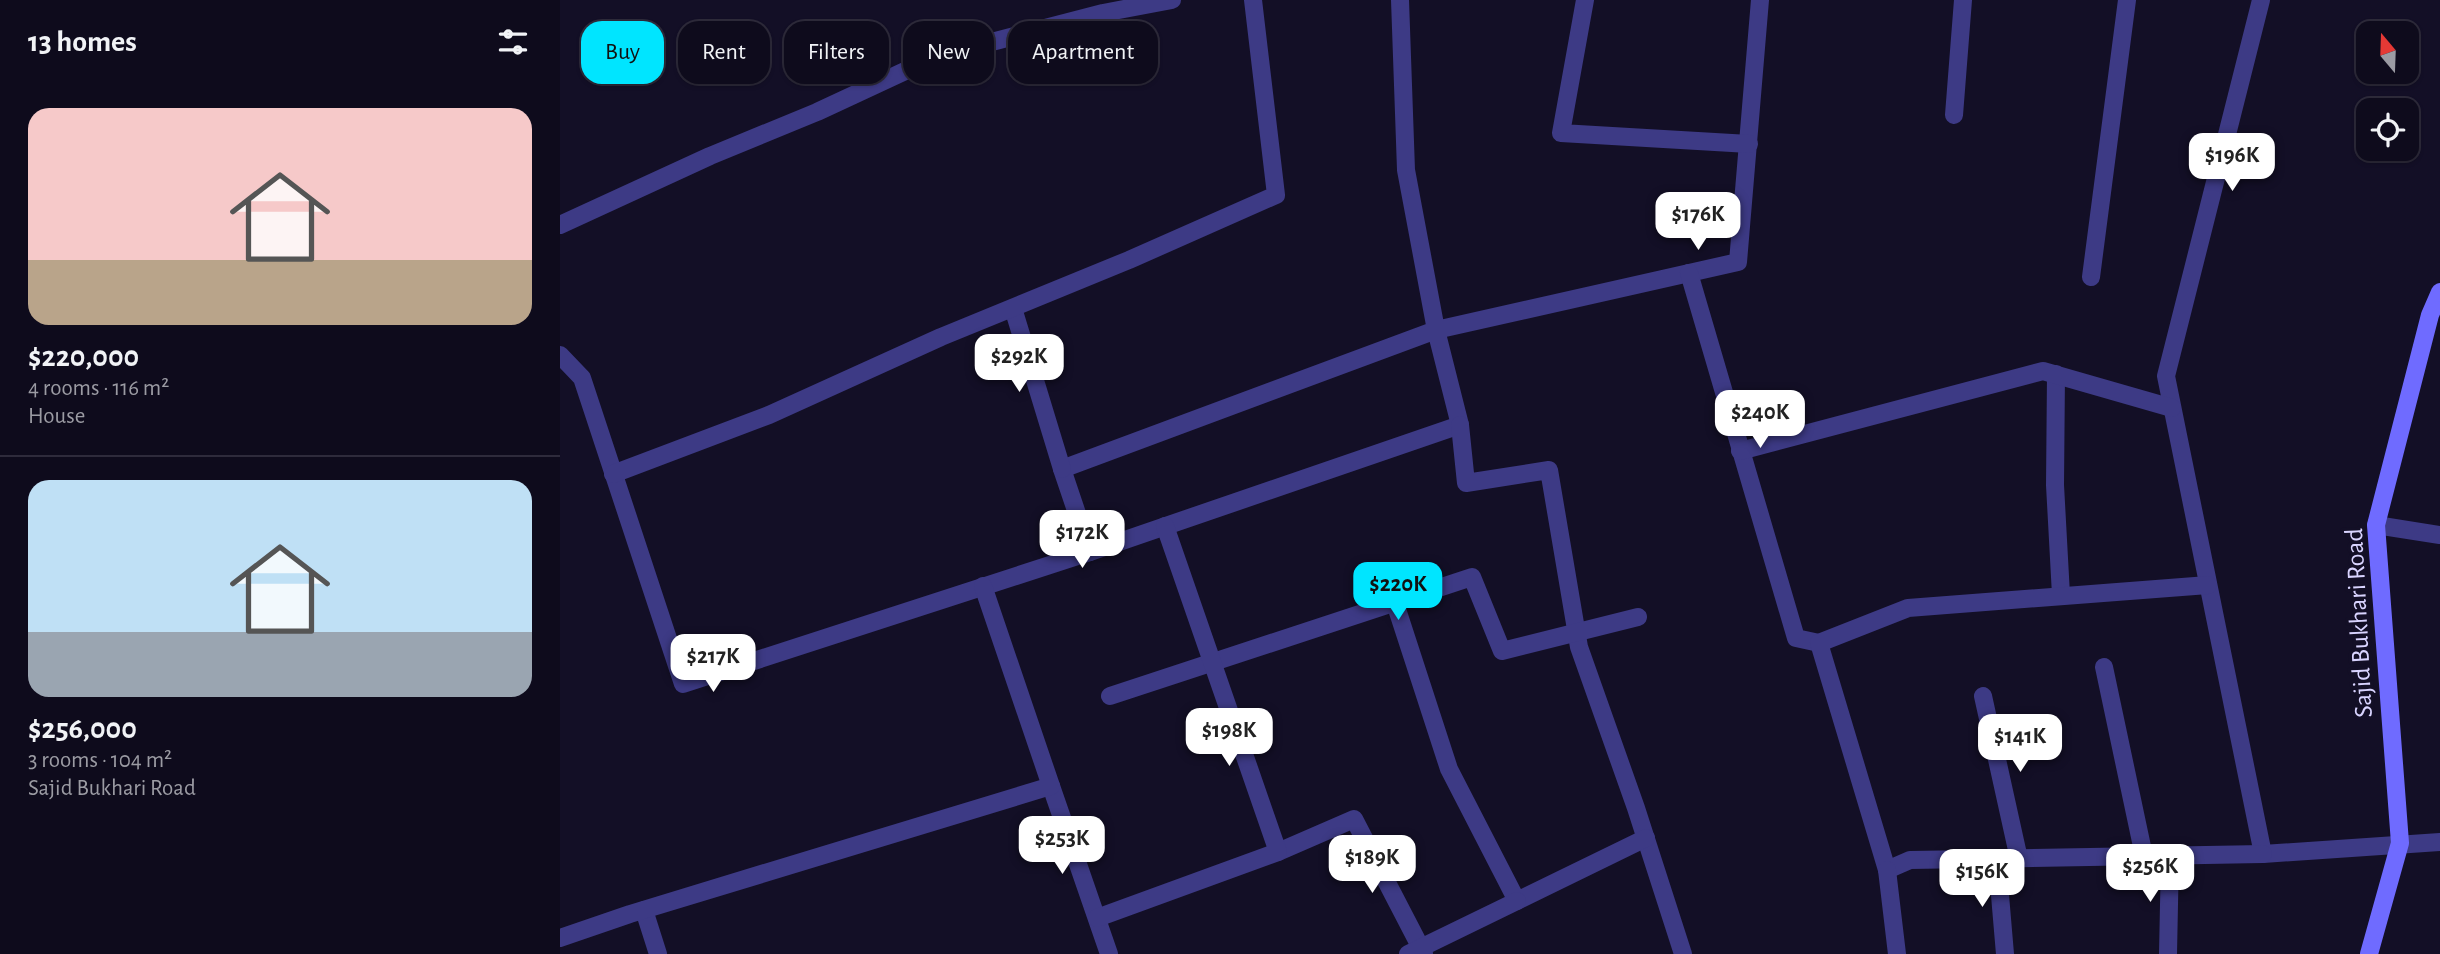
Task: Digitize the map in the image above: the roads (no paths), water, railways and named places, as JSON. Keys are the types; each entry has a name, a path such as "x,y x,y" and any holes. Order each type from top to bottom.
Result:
{"street":[{"path":"560,225 918,65 984,44 1103,13 1172,0"},
{"path":"613,474 769,415 941,337 1129,260 1276,195 1253,0"},
{"path":"1400,0 1406,170 1436,330 1460,425 1466,483 1549,470 1579,647 1646,838 1683,954"},
{"path":"1585,0 1561,133 1749,144"},
{"path":"1062,469 1436,330 1738,262 1760,0"},
{"path":"1954,116 1963,0"},
{"path":"2091,277 2127,0"},
{"path":"2261,0 2166,376 2263,854"},
{"path":"1689,273 1796,638 1819,643 1908,608 2208,585"},
{"name":"Sajid Bukhari Road","path":"2369,954 2400,843 2376,525 2430,315 2440,292"},
{"path":"1013,308 1090,552"},
{"path":"560,355 582,378 684,684 1090,552 1460,425"},
{"path":"1740,451 2043,371 2172,408"},
{"path":"2056,374 2055,485 2061,595"},
{"path":"2376,525 2440,535"},
{"path":"1165,526 1278,852"},
{"path":"1110,696 1472,578 1502,651 1638,617"},
{"path":"983,586 1109,954"},
{"path":"1395,603 1449,769 1517,901"},
{"path":"1819,643 1887,870 1896,954"},
{"path":"2104,667 2144,856"},
{"path":"1983,696 2019,859"},
{"path":"560,938 644,909 1051,786"},
{"path":"1097,918 1278,852 1354,819 1417,952 1646,838"},
{"path":"1887,870 1910,860 2263,854 2440,842"},
{"path":"2168,954 2170,855"},
{"path":"1997,860 2006,954"},
{"path":"644,909 658,954"}]}
